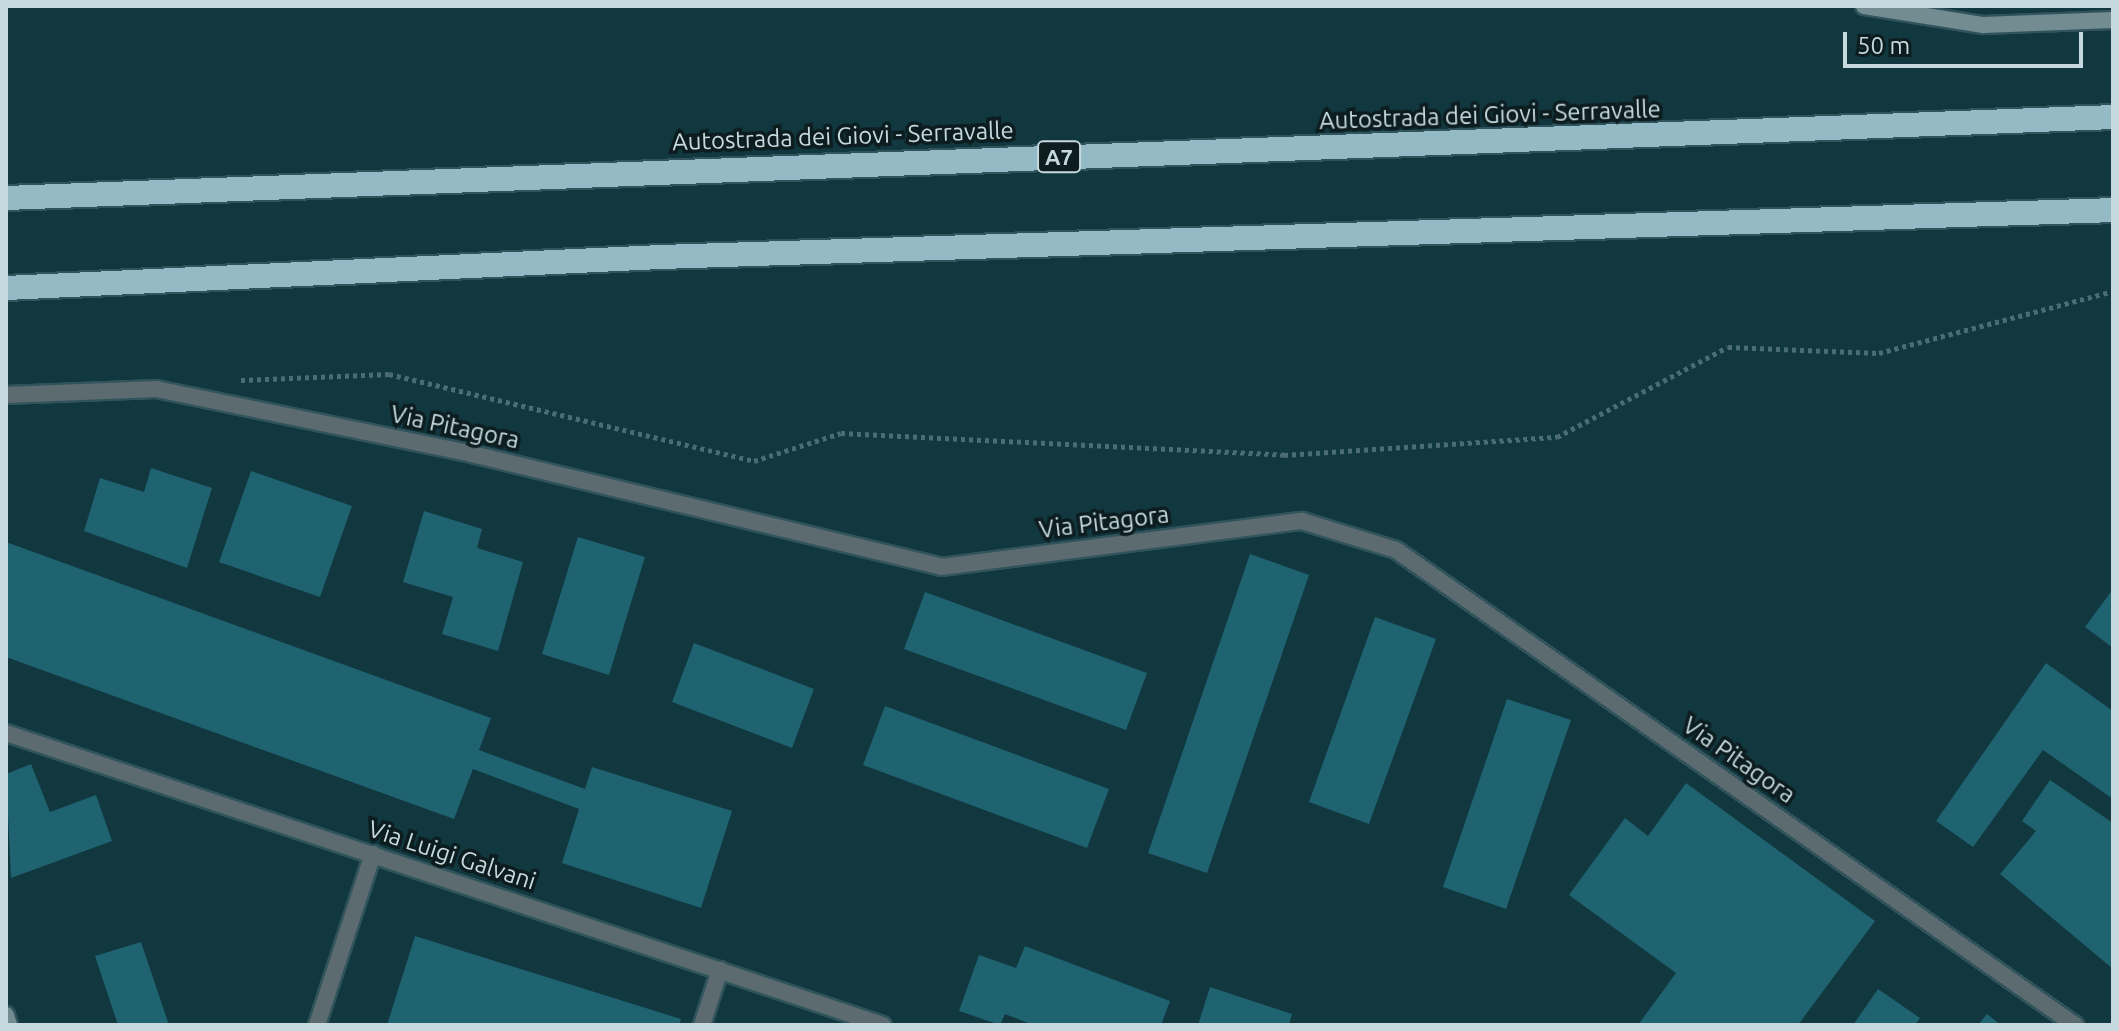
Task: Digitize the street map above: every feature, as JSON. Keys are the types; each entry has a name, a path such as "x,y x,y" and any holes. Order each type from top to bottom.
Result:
{"highway":[{"name":"Autostrada dei Giovi - Serravalle","path":"6,198 2113,117"},
{"path":"6,288 661,257 2113,210"}],"street":[{"path":"1864,6 1983,25 2113,20"},
{"name":"Via Pitagora","path":"6,395 156,389 472,454 941,567 1302,521 1329,529 1396,550 2075,1025"},
{"name":"Via Luigi Galvani","path":"6,733 883,1025"},
{"path":"317,1025 373,854"},
{"path":"702,1025 720,970"},
{"path":"6,1015 9,1025"}],"path":[{"path":"229,380 389,374 754,461 841,433 1284,455 1557,437 1728,347 1879,353 2113,291"}],"building":[{"path":"151,468 212,488 187,568 84,531 100,478 144,492"},
{"path":"251,471 352,506 320,597 219,562"},
{"path":"424,511 482,529 477,548 523,562 498,651 442,634 453,597 403,582"},
{"path":"578,537 645,557 609,675 542,654"},
{"path":"6,542 491,718 479,750 585,789 592,767 732,811 701,908 562,863 579,809 473,769 454,819 6,657"},
{"path":"1250,554 1309,575 1207,873 1148,853"},
{"path":"2113,589 2113,648 2085,627"},
{"path":"925,592 1147,673 1126,730 904,649"},
{"path":"1375,617 1436,639 1369,824 1309,802"},
{"path":"694,643 814,689 792,748 672,702"},
{"path":"2046,663 2113,711 2113,799 2043,750 1973,847 1936,821"},
{"path":"1507,699 1571,720 1506,909 1443,887"},
{"path":"885,706 1109,789 1087,848 863,765"},
{"path":"31,764 50,812 96,795 112,841 11,878 6,774"},
{"path":"2050,780 2113,823 2113,969 2000,874 2036,831 2022,821"},
{"path":"1686,783 1875,921 1798,1025 1638,1025 1676,973 1569,895 1625,818 1648,836"},
{"path":"415,936 681,1019 679,1025 387,1025"},
{"path":"141,942 169,1025 118,1025 95,956"},
{"path":"1025,946 1170,1001 1161,1025 1033,1025 1005,1014 1000,1025 959,1011 979,955 1016,968"},
{"path":"1210,987 1292,1014 1289,1025 1198,1025"},
{"path":"1878,989 1920,1018 1915,1025 1853,1025"},
{"path":"1987,1014 2001,1025 1978,1025"}]}
